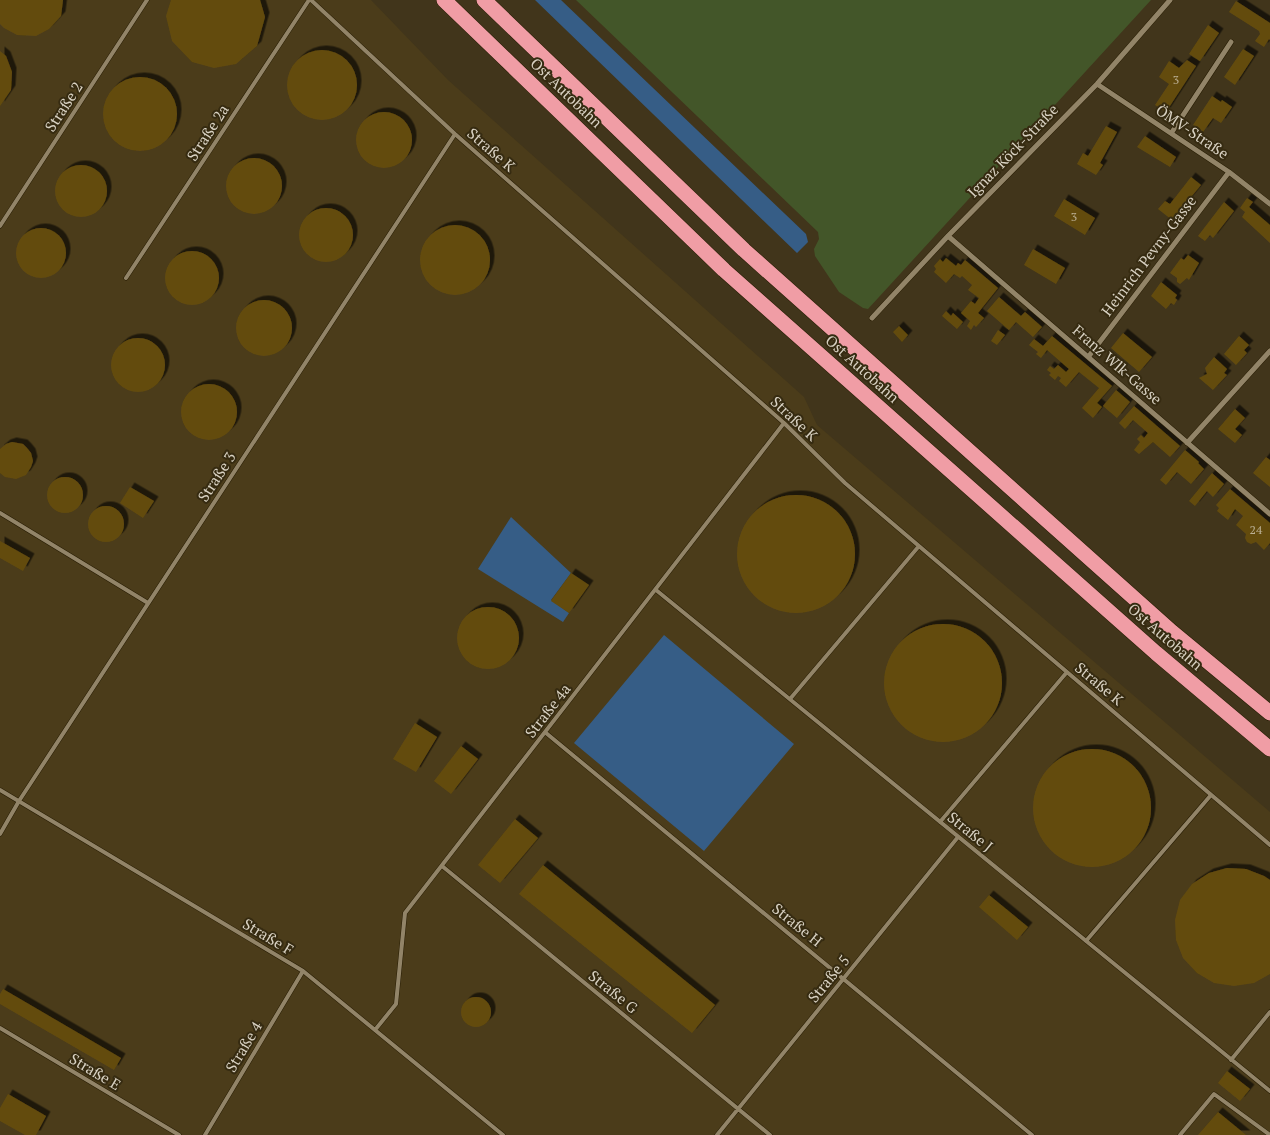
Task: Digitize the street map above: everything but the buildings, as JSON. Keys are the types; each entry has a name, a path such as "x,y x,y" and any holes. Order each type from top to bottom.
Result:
{"highway":[{"name":"Ost Autobahn","path":"444,0 724,270 1156,654 1270,749"},
{"name":"Ost Autobahn","path":"484,0 744,250 1172,632 1270,713"}],"street":[{"name":"Ignaz Köck-Straße","path":"872,318 948,236 1097,84 1170,0"},
{"path":"1172,132 1231,42"},
{"name":"ÖMV-Straße","path":"1097,84 1230,172 1270,204"},
{"name":"Heinrich Pevny-Gasse","path":"1089,356 1230,172"},
{"name":"Franz Wlk-Gasse","path":"948,236 1270,514"},
{"path":"1187,443 1270,352"}],"lane":[{"name":"Straße 2","path":"0,226 147,0"},
{"name":"Straße K","path":"310,0 455,134 784,423 845,483 1270,845"},
{"name":"Straße 2a","path":"126,278 310,0"},
{"name":"Straße 3","path":"0,834 19,801 455,134"},
{"name":"Straße 4a","path":"375,1030 396,1004 405,913 784,423"},
{"path":"0,513 148,604"},
{"path":"790,700 919,546"},
{"name":"Straße J","path":"656,590 1270,1091"},
{"path":"940,822 1067,672"},
{"name":"Straße H","path":"546,733 1032,1135"},
{"name":"Straße F","path":"0,790 303,971 503,1135"},
{"path":"1086,941 1211,795"},
{"name":"Straße 5","path":"717,1135 958,837"},
{"name":"Straße G","path":"442,866 770,1135"},
{"name":"Straße 4","path":"205,1135 303,971"},
{"path":"1231,1060 1270,1012"},
{"name":"Straße E","path":"0,1028 179,1135"},
{"path":"1180,1135 1214,1094 1270,1135"}],"shaded area":[{"path":"0,0 371,0 448,80 804,397 817,425 1270,812 1270,1135 0,1135"}],"green space":[{"path":"576,0 1151,0 868,309 863,308 839,292 815,256 814,249 819,239 818,232"}],"water":[{"path":"535,0 561,0 806,234 808,242 797,253"},
{"path":"511,517 571,573 551,600 569,613 563,622 478,569"},
{"path":"664,635 794,744 704,851 574,743"}]}
